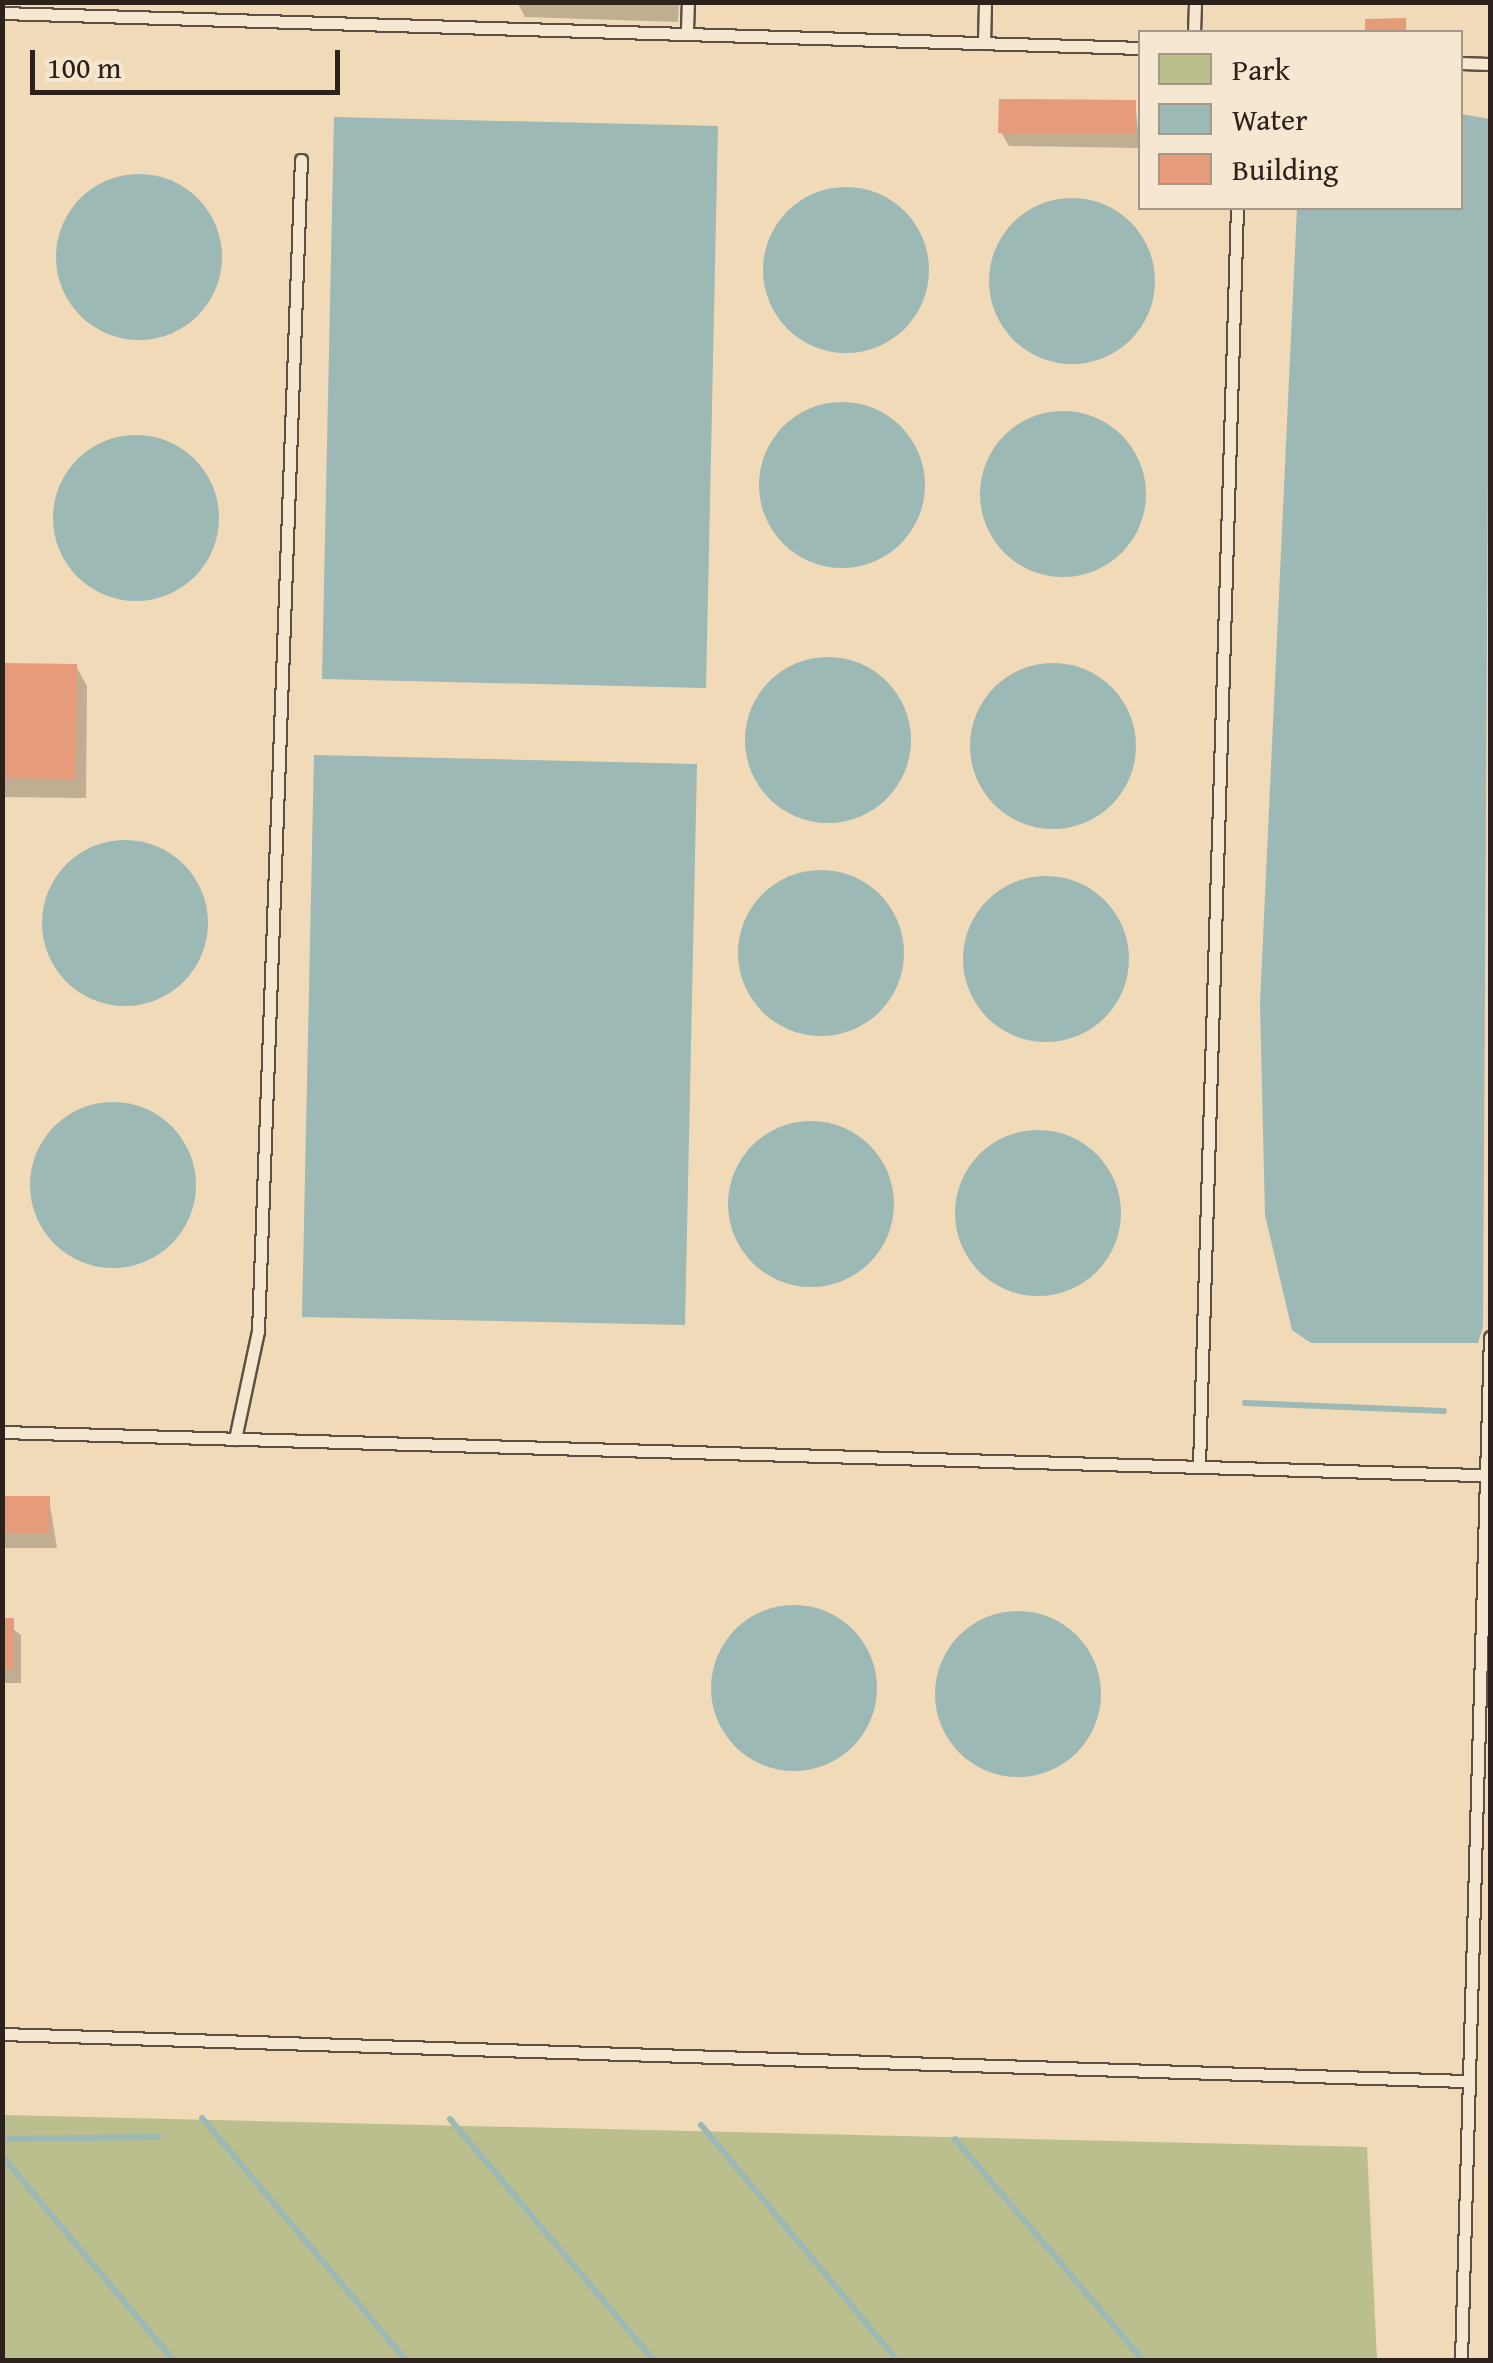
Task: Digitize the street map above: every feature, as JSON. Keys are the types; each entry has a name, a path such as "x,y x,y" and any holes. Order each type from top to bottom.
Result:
{"lane":[{"path":"688,2 688,28"},
{"path":"984,43 985,2"},
{"path":"1194,30 1195,2"},
{"path":"2,13 688,28 1138,48"},
{"path":"1463,63 1490,64"},
{"path":"235,1438 258,1330 301,160"},
{"path":"1199,1465 1237,210"},
{"path":"1460,2360 1480,1475 1490,1337"},
{"path":"2,1432 1480,1475"},
{"path":"2,2034 1469,2081"}],"green space":[{"path":"3,2115 1367,2147 1377,2360 3,2360"}],"water":[{"path":"1463,114 1490,119 1483,1327 1478,1343 1311,1343 1292,1330 1265,1215 1260,1003 1297,210 1463,210"},
{"path":"334,117 718,126 706,688 322,679"},
{"path":"139,174 171,180 198,198 216,225 222,257 216,289 198,316 171,334 139,340 107,334 80,316 62,289 56,257 62,225 80,198 107,180"},
{"path":"846,187 878,193 905,211 923,238 929,270 923,302 905,329 878,347 846,353 814,347 787,329 769,302 763,270 769,238 787,211 814,193"},
{"path":"1072,198 1104,204 1131,222 1149,249 1155,281 1149,313 1131,340 1104,358 1072,364 1040,358 1013,340 995,313 989,281 995,249 1013,222 1040,204"},
{"path":"842,402 874,408 901,426 919,453 925,485 919,517 901,544 874,562 842,568 810,562 783,544 765,517 759,485 765,453 783,426 810,408"},
{"path":"1063,411 1095,417 1122,435 1140,462 1146,494 1140,526 1122,553 1095,571 1063,577 1031,571 1004,553 986,526 980,494 986,462 1004,435 1031,417"},
{"path":"136,435 168,441 195,459 213,486 219,518 213,550 195,577 168,595 136,601 104,595 77,577 59,550 53,518 59,486 77,459 104,441"},
{"path":"828,657 860,663 887,681 905,708 911,740 905,772 887,799 860,817 828,823 796,817 769,799 751,772 745,740 751,708 769,681 796,663"},
{"path":"1053,663 1085,669 1112,687 1130,714 1136,746 1130,778 1112,805 1085,823 1053,829 1021,823 994,805 976,778 970,746 976,714 994,687 1021,669"},
{"path":"314,755 697,764 685,1325 302,1317"},
{"path":"125,840 157,846 184,864 202,891 208,923 202,955 184,982 157,1000 125,1006 93,1000 66,982 48,955 42,923 48,891 66,864 93,846"},
{"path":"821,870 853,876 880,894 898,921 904,953 898,985 880,1012 853,1030 821,1036 789,1030 762,1012 744,985 738,953 744,921 762,894 789,876"},
{"path":"1046,876 1078,882 1105,900 1123,927 1129,959 1123,991 1105,1018 1078,1036 1046,1042 1014,1036 987,1018 969,991 963,959 969,927 987,900 1014,882"},
{"path":"113,1102 145,1108 172,1126 190,1153 196,1185 190,1217 172,1244 145,1262 113,1268 81,1262 54,1244 36,1217 30,1185 36,1153 54,1126 81,1108"},
{"path":"811,1121 843,1127 870,1145 888,1172 894,1204 888,1236 870,1263 843,1281 811,1287 779,1281 752,1263 734,1236 728,1204 734,1172 752,1145 779,1127"},
{"path":"1038,1130 1070,1136 1097,1154 1115,1181 1121,1213 1115,1245 1097,1272 1070,1290 1038,1296 1006,1290 979,1272 961,1245 955,1213 961,1181 979,1154 1006,1136"},
{"path":"794,1605 826,1611 853,1629 871,1656 877,1688 871,1720 853,1747 826,1765 794,1771 762,1765 735,1747 717,1720 711,1688 717,1656 735,1629 762,1611"},
{"path":"1018,1611 1050,1617 1077,1635 1095,1662 1101,1694 1095,1726 1077,1753 1050,1771 1018,1777 986,1771 959,1753 941,1726 935,1694 941,1662 959,1635 986,1617"}],"building":[{"path":"1406,18 1406,30 1365,30 1365,19"},
{"path":"999,99 1136,100 1136,134 998,133"},
{"path":"2,663 77,664 76,779 2,778"},
{"path":"2,1496 50,1496 50,1534 2,1534"},
{"path":"2,1618 14,1618 14,1669 2,1669"}],"waterway":[{"path":"1245,1403 1444,1411"},
{"path":"202,2118 406,2360"},
{"path":"450,2119 654,2360"},
{"path":"701,2125 897,2360"},
{"path":"2,2139 158,2137"},
{"path":"955,2139 1143,2360"},
{"path":"2,2156 173,2360"}]}
